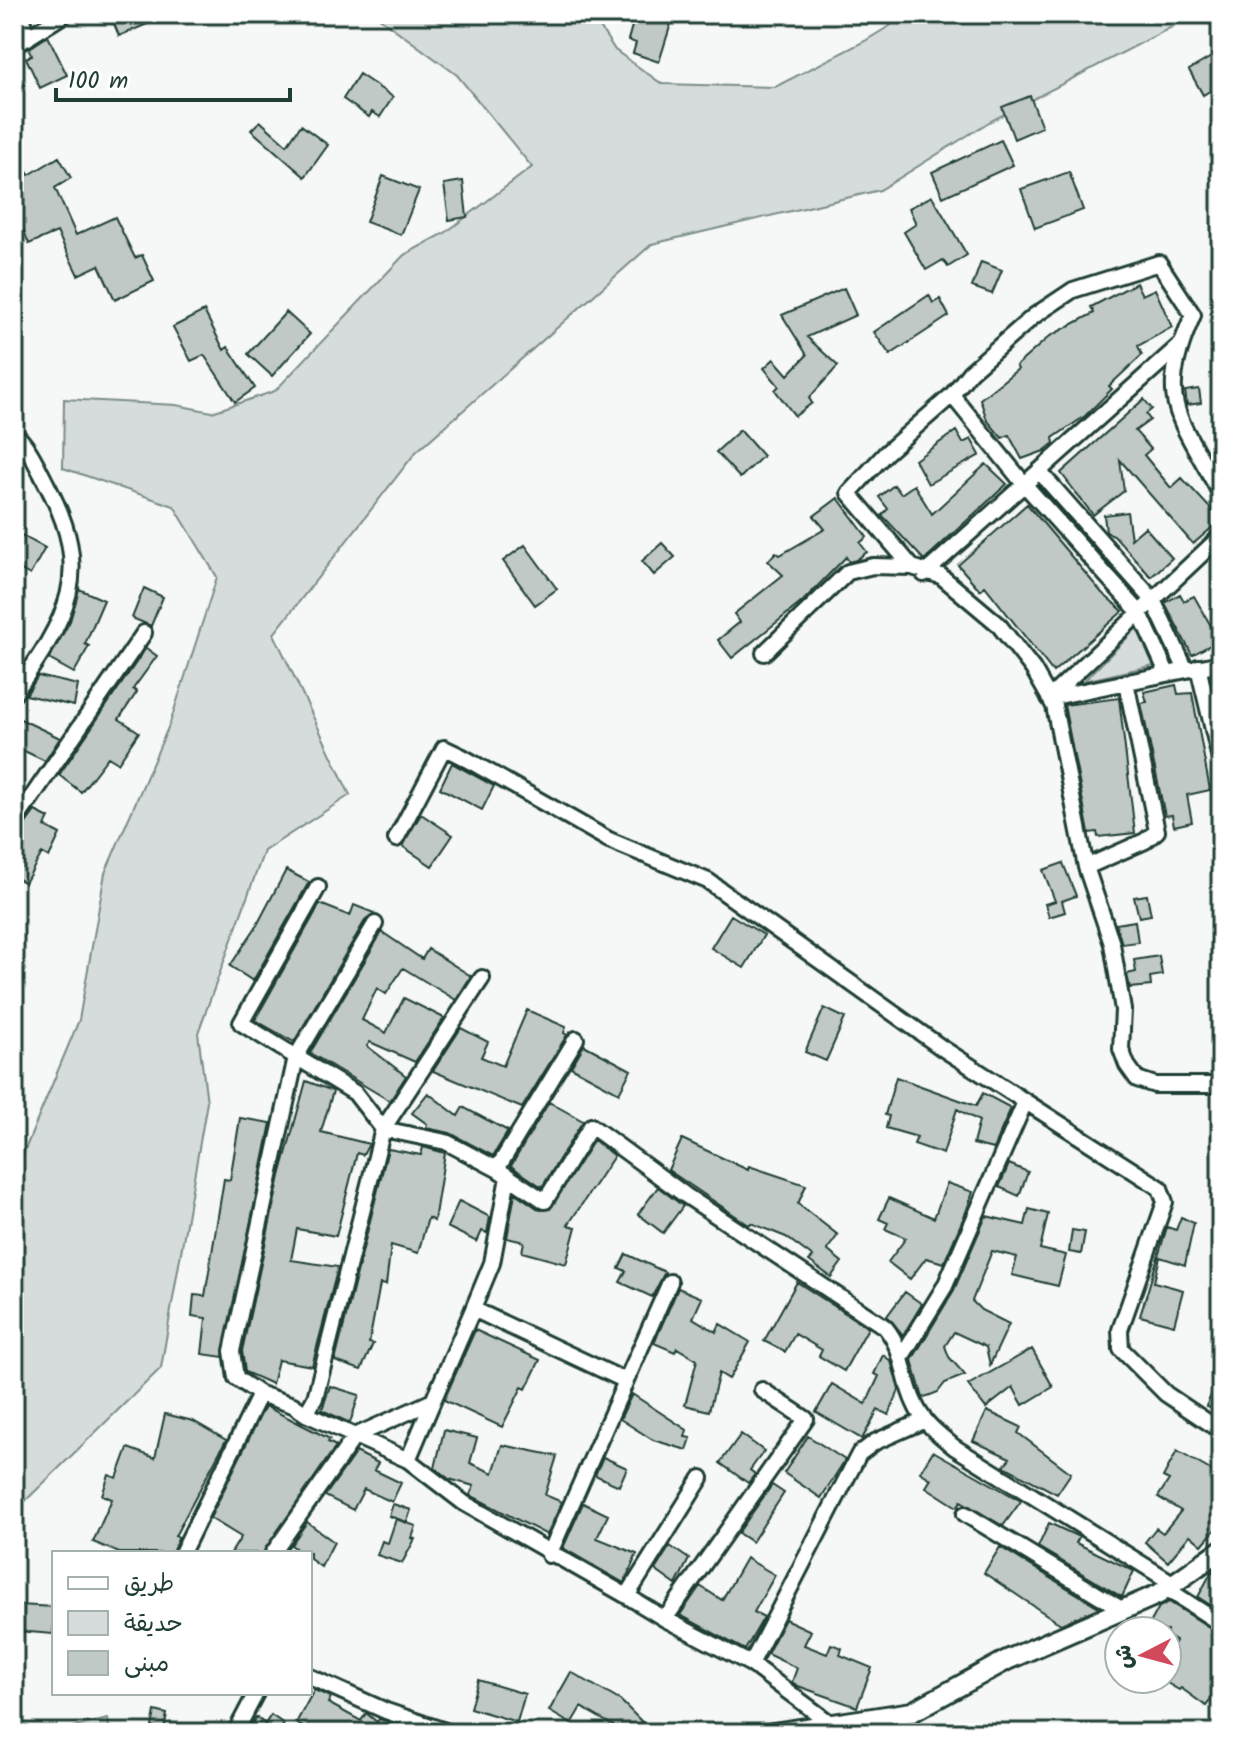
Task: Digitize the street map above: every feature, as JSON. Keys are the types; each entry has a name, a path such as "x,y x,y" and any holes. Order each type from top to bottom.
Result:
{"street":[{"path":"20,14 28,38"},
{"path":"14,46 65,14"},
{"path":"918,570 849,493 886,453 952,395 970,372 1034,316 1073,290 1159,263 1193,315 1179,346 1172,377 1173,403 1221,495"},
{"path":"918,570 1024,484 1179,346"},
{"path":"952,395 1024,484 1140,613 1167,673"},
{"path":"14,433 32,458 67,526 73,570 64,612 14,694"},
{"path":"1039,471 1153,600 1192,668 1221,763"},
{"path":"1049,698 1221,536"},
{"path":"764,653 848,572 873,566 918,570 941,576 998,624 1033,669 1049,698 1086,867 1112,944 1123,1010 1121,1049 1132,1074 1155,1085 1221,1085"},
{"path":"14,823 144,633"},
{"path":"1049,698 1221,663"},
{"path":"1086,867 1145,841 1157,831 1126,682"},
{"path":"396,839 444,748 609,840 708,881 1025,1102 1163,1192 1165,1202 1120,1330 1121,1349 1166,1394 1221,1431"},
{"path":"318,887 241,1023 355,1093 383,1129 446,1142 503,1173 545,1201 591,1126 685,1195 885,1327 902,1356 914,1404 925,1420 954,1447 1171,1586 1221,1624"},
{"path":"375,924 296,1057 232,1351 236,1378 260,1394 293,1405 306,1414 408,1460 464,1503 549,1555 751,1664 830,1723"},
{"path":"306,1414 315,1398 383,1129 482,978"},
{"path":"408,1460 492,1263 503,1173 576,1039"},
{"path":"902,1356 945,1286 1025,1102"},
{"path":"549,1555 670,1282"},
{"path":"473,1309 626,1381"},
{"path":"665,1619 806,1419 762,1390"},
{"path":"183,1551 260,1394"},
{"path":"274,1551 355,1436 433,1401"},
{"path":"751,1664 859,1454 875,1442 925,1420"},
{"path":"627,1596 701,1478"},
{"path":"965,1514 1123,1610"},
{"path":"773,1733 830,1723 878,1720 912,1712 1007,1660 1171,1586 1221,1550"},
{"path":"312,1678 386,1711 451,1733"},
{"path":"235,1733 255,1695"}],"green space":[{"path":"374,14 591,14 615,50 662,84 775,87 865,41 909,14 1165,14 1174,26 989,122 880,190 652,244 416,452 274,634 350,795 264,851 198,1033 207,1102 161,1368 14,1512 14,1176 79,1020 105,873 170,723 217,577 174,506 63,468 64,399 176,405 212,412 275,391 404,255 445,233 532,167 457,75"},
{"path":"1137,628 1154,665 1084,681"},
{"path":"108,1719 110,1733 49,1733"}],"building":[{"path":"110,14 171,14 119,36"},
{"path":"644,14 674,14 659,62 633,53 636,43 628,40 634,19 641,21"},
{"path":"48,36 67,75 40,88 26,58 32,55 28,49"},
{"path":"1213,56 1221,68 1221,84 1203,95 1189,70"},
{"path":"359,74 393,97 380,117 372,112 369,117 343,99"},
{"path":"1030,96 1042,127 1014,139 1002,107"},
{"path":"260,121 287,145 301,125 328,145 305,177 251,130"},
{"path":"1001,140 1013,165 943,197 932,172"},
{"path":"59,157 71,178 55,188 76,235 115,217 135,258 142,255 154,281 115,300 99,265 78,275 57,232 29,244 23,229 14,233 14,170 23,165 29,175"},
{"path":"1069,172 1083,210 1035,228 1021,189"},
{"path":"383,176 419,190 401,235 366,222"},
{"path":"463,181 467,217 449,220 444,184"},
{"path":"932,196 967,255 948,267 943,260 926,270 904,232 916,224 909,208"},
{"path":"981,262 1002,270 992,294 972,287"},
{"path":"1136,283 1142,295 1155,289 1172,327 1138,346 1142,355 1109,386 1112,389 1085,416 1053,438 1054,443 1044,451 1022,459 1009,435 1002,438 987,420 980,399 1018,369 1016,366 1050,336 1094,313 1091,307"},
{"path":"844,288 856,315 807,337 838,366 809,398 812,403 795,416 775,390 779,386 764,368 774,359 788,375 807,355 782,315"},
{"path":"929,295 933,303 940,299 949,316 890,355 874,332"},
{"path":"204,311 224,350 228,347 255,388 235,402 204,355 191,361 173,327"},
{"path":"286,312 310,334 272,376 248,354"},
{"path":"1199,389 1201,403 1187,405 1185,391"},
{"path":"1144,399 1152,409 1146,414 1150,420 1135,431 1151,449 1144,455 1171,488 1182,478 1221,520 1193,544 1120,460 1124,491 1093,515 1061,473"},
{"path":"740,430 763,456 740,478 716,452"},
{"path":"956,431 963,443 971,439 980,455 928,484 915,460"},
{"path":"986,464 1007,484 924,560 882,515 888,509 879,497 894,485 901,494 914,485 932,514"},
{"path":"838,498 867,537 860,543 867,552 849,562 846,557 802,602 732,658 718,640 740,622 734,614 783,575 768,561 776,552 780,555 825,529 814,516"},
{"path":"1027,504 1102,593 1123,611 1053,672 985,586 980,590 958,565"},
{"path":"1127,512 1131,539 1145,527 1172,558 1151,577 1114,535 1106,532 1104,515"},
{"path":"14,531 45,548 30,575 14,566"},
{"path":"662,543 675,557 654,575 642,561"},
{"path":"525,545 557,589 535,605 503,561"},
{"path":"144,588 163,597 151,626 132,618"},
{"path":"79,589 104,600 85,644 89,646 74,673 49,659 70,621"},
{"path":"1180,594 1184,601 1194,596 1219,640 1192,655 1165,603"},
{"path":"146,648 157,656 133,689 137,692 119,719 139,732 118,763 108,757 81,792 59,775"},
{"path":"38,676 78,685 74,706 26,695"},
{"path":"1176,685 1178,694 1192,693 1210,790 1187,795 1192,822 1174,826 1172,815 1165,816 1141,703 1147,702 1144,692"},
{"path":"1119,698 1135,833 1098,837 1097,832 1089,833 1064,705"},
{"path":"14,716 60,738 45,761 14,746"},
{"path":"452,763 494,786 482,810 440,788"},
{"path":"35,811 49,818 45,826 60,834 49,857 42,853 25,883 14,877 14,833 22,829"},
{"path":"421,814 453,835 432,866 402,846"},
{"path":"1063,863 1076,896 1062,901 1065,912 1049,917 1045,904 1055,901 1043,870"},
{"path":"286,870 309,882 253,981 230,966 256,927"},
{"path":"1147,895 1151,915 1139,917 1134,897"},
{"path":"320,904 350,916 354,905 374,913 366,919 294,1042 255,1020"},
{"path":"731,915 764,935 744,968 711,948"},
{"path":"1135,921 1138,942 1122,944 1116,924"},
{"path":"382,932 422,959 428,949 471,976 456,1000 403,968 386,994 377,988 362,1020 386,1033 404,998 444,1018 415,1062 370,1042 367,1046 406,1076 390,1101 310,1053"},
{"path":"1159,956 1162,975 1150,977 1151,986 1130,988 1127,974 1136,972 1134,960"},
{"path":"824,1008 845,1018 826,1061 805,1052"},
{"path":"527,1010 566,1027 564,1033 567,1035 522,1108 433,1071 461,1028 488,1042 481,1057 503,1066"},
{"path":"584,1045 631,1070 619,1093 571,1067"},
{"path":"896,1077 976,1106 983,1093 1011,1108 993,1149 973,1144 979,1121 957,1109 943,1154 914,1144 917,1137 886,1128 889,1116 885,1115"},
{"path":"306,1081 333,1091 321,1132 369,1144 363,1155 357,1153 336,1236 297,1229 291,1260 338,1267 312,1366 278,1360 272,1384 245,1372 242,1351 280,1176"},
{"path":"428,1093 458,1116 463,1107 508,1131 493,1156 450,1133 426,1128 427,1124 412,1113"},
{"path":"549,1102 583,1121 542,1187 511,1166"},
{"path":"240,1118 271,1123 223,1357 202,1354 206,1318 192,1316 194,1295 205,1296 224,1179 230,1180"},
{"path":"682,1139 748,1170 749,1166 806,1185 798,1204 838,1235 827,1250 842,1262 831,1277 809,1261 813,1257 786,1237 751,1223 749,1225 668,1170"},
{"path":"594,1140 614,1156 568,1225 576,1227 566,1264 522,1252 524,1242 507,1238 515,1193 540,1210 550,1209"},
{"path":"423,1147 445,1153 434,1221 428,1218 418,1253 391,1245 386,1285 380,1284 369,1343 373,1344 361,1370 335,1361 388,1149 421,1155"},
{"path":"1009,1164 1028,1172 1019,1196 999,1187"},
{"path":"947,1183 973,1192 966,1212 944,1263 926,1258 910,1279 888,1262 906,1238 885,1229 888,1223 879,1219 889,1198 934,1218"},
{"path":"658,1187 683,1206 663,1233 638,1214"},
{"path":"459,1201 490,1217 487,1233 482,1231 477,1242 447,1227"},
{"path":"1029,1209 1048,1214 1040,1249 1066,1255 1058,1286 1012,1275 1017,1257 992,1251 972,1301 981,1310 1009,1324 990,1365 986,1347 954,1332 945,1346 949,1357 965,1375 945,1383 938,1392 923,1398 912,1360 954,1290 986,1216 1025,1225"},
{"path":"1181,1217 1194,1223 1185,1265 1160,1257 1154,1282 1183,1290 1174,1325 1140,1316 1167,1227 1176,1230"},
{"path":"1072,1230 1085,1232 1081,1254 1069,1252"},
{"path":"626,1254 665,1272 652,1297 620,1282 626,1271 619,1268"},
{"path":"797,1282 868,1328 844,1371 819,1356 822,1350 795,1334 785,1352 764,1341"},
{"path":"678,1288 702,1298 693,1318 716,1332 720,1324 750,1342 729,1379 719,1373 709,1411 685,1405 697,1360 677,1348 675,1352 654,1343"},
{"path":"905,1292 922,1304 903,1335 887,1316"},
{"path":"475,1330 540,1360 502,1427 444,1400"},
{"path":"1032,1349 1053,1387 1023,1405 1013,1387 986,1408 968,1385"},
{"path":"883,1355 891,1361 899,1390 889,1415 878,1410 862,1439 816,1412 832,1384 866,1404 879,1376 874,1374"},
{"path":"1221,1374 1221,1413 1206,1406"},
{"path":"330,1386 359,1395 350,1423 322,1410"},
{"path":"632,1394 687,1430 685,1437 691,1438 687,1450 653,1440 620,1419"},
{"path":"265,1406 330,1439 328,1442 336,1446 264,1551 232,1551 241,1537 210,1518"},
{"path":"987,1411 1021,1427 1018,1433 1071,1473 1057,1494 1004,1466 1010,1458 973,1441"},
{"path":"165,1414 193,1421 226,1440 175,1536 179,1537 173,1551 114,1551 93,1542 112,1499 102,1495 109,1475 117,1478 128,1448 155,1458"},
{"path":"444,1430 477,1438 470,1463 493,1473 502,1445 557,1456 545,1495 562,1502 547,1535 470,1495 474,1486 449,1479 435,1468"},
{"path":"741,1434 764,1451 750,1470 755,1474 748,1483 720,1463"},
{"path":"808,1436 845,1460 821,1498 784,1473"},
{"path":"933,1451 1021,1501 1003,1526 961,1501 957,1507 926,1487 931,1479 920,1472"},
{"path":"1177,1451 1221,1476 1221,1523 1202,1545 1190,1535 1168,1562 1145,1542 1156,1528 1163,1533 1181,1511 1158,1497 1169,1480 1163,1477"},
{"path":"356,1452 378,1463 374,1470 401,1483 392,1502 364,1489 353,1510 325,1496"},
{"path":"603,1457 627,1468 619,1486 595,1475"},
{"path":"772,1485 784,1493 752,1542 738,1533"},
{"path":"583,1503 608,1515 597,1538 637,1554 624,1583 563,1548"},
{"path":"393,1504 411,1510 407,1522 389,1516"},
{"path":"396,1519 416,1526 412,1538 415,1539 402,1563 377,1555 382,1541 388,1543"},
{"path":"307,1522 334,1542 321,1567 312,1560 312,1551 299,1551 291,1545"},
{"path":"1049,1523 1079,1537 1076,1543 1134,1571 1122,1597 1038,1547"},
{"path":"670,1546 689,1559 676,1585 655,1570"},
{"path":"1000,1547 1098,1608 1061,1624 1056,1621 984,1573"},
{"path":"746,1558 775,1575 754,1612 764,1617 745,1650 680,1615 700,1586 722,1600"},
{"path":"1212,1571 1221,1576 1221,1612 1198,1597"},
{"path":"1169,1602 1221,1634 1221,1686 1206,1706 1183,1689 1183,1615 1155,1615 1159,1607"},
{"path":"19,1605 52,1607 52,1634 17,1631"},
{"path":"785,1619 811,1631 804,1645 827,1654 831,1644 842,1648 840,1655 872,1668 857,1707 798,1686 792,1682 797,1668 767,1654"},
{"path":"571,1672 621,1701 646,1726 642,1733 626,1733 581,1707 571,1724 549,1711"},
{"path":"478,1680 525,1694 517,1722 470,1708"},
{"path":"314,1690 331,1697 328,1703 361,1721 366,1713 377,1722 379,1719 392,1723 387,1729 392,1733 314,1733 296,1723"},
{"path":"155,1711 167,1714 164,1729 152,1727"},
{"path":"271,1715 284,1724 277,1733 246,1733 256,1717 265,1724"}]}
